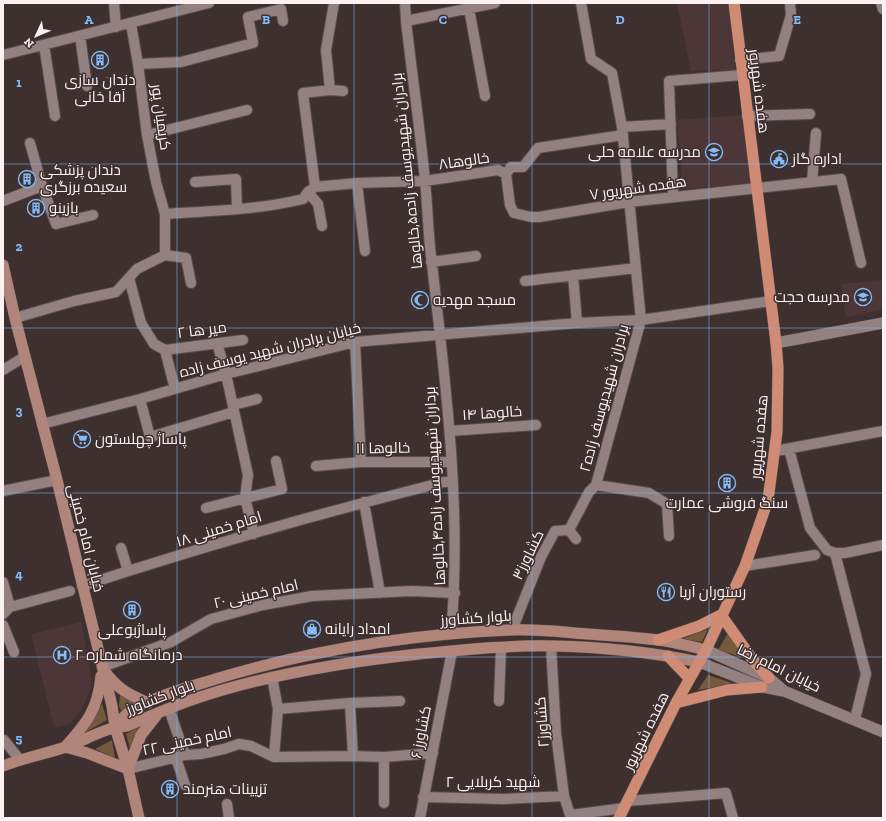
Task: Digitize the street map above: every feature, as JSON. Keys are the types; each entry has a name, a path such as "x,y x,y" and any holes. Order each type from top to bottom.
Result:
{"main road":[{"name":"هفده شهریور","path":"624,809 676,703 706,650 745,566 768,500 775,451 777,432 778,368 776,343 734,3"},
{"name":"خیابان امام خمینی","path":"3,265 14,318 57,480 115,727 128,769 139,818"},
{"path":"676,703 765,682 753,660 721,615 662,641 666,656 689,678"},
{"name":"بلوار کشاورز","path":"115,727 127,714 152,701 240,672 308,655 378,643 451,634 512,630 548,631 662,641 706,650"},
{"name":"بلوار کشاورز","path":"115,727 127,726 196,698 272,677 315,668 380,658 452,651 551,646 627,651 699,662"},
{"path":"65,747 87,753 128,769 141,735 163,711 152,701 121,690 102,667"},
{"path":"65,747 78,733 96,705 100,688 102,667"},
{"path":"3,766 65,747 115,727"}],"street":[{"path":"114,3 116,27"},
{"path":"3,55 131,24 209,3"},
{"path":"330,90 326,50 334,3"},
{"name":"برادران شهیدیوسف زاده۵,خالوها","path":"404,3 425,181 431,262 441,336"},
{"path":"406,22 469,6 495,3"},
{"path":"581,3 591,59 612,73 622,131 641,320"},
{"path":"740,60 779,56 791,15 790,3"},
{"path":"881,3 883,9"},
{"path":"469,6 485,96"},
{"path":"138,64 181,62 253,43 248,16 281,9 283,21"},
{"name":"کریمیان پور","path":"131,24 147,134 156,182 165,214 164,255"},
{"path":"80,36 87,86"},
{"path":"44,45 55,116"},
{"path":"674,197 669,81 742,75"},
{"path":"322,226 318,204 311,190 302,93 330,90 343,91"},
{"path":"147,134 247,110"},
{"path":"747,116 810,114"},
{"path":"506,174 511,167 523,167 538,148 622,131 671,124"},
{"path":"812,182 816,133"},
{"path":"30,143 42,186 56,224 93,215"},
{"name":"خالوها۸","path":"311,190 357,183 425,181 498,170 506,174 510,205 514,213 523,215"},
{"path":"195,182 236,179 237,209"},
{"name":"هفده شهریور ۷","path":"523,215 539,217 629,202 841,179 861,263"},
{"path":"357,183 365,251"},
{"path":"3,201 42,186"},
{"path":"165,214 284,204 303,199 311,190"},
{"path":"14,318 74,301 116,292 137,269 164,255 186,258 191,283"},
{"path":"431,262 476,256"},
{"path":"525,281 636,268"},
{"path":"573,275 577,323"},
{"path":"129,278 141,323 154,344 164,350 175,389"},
{"name":"خیابان برادران شهید یوسف زاده","path":"42,424 140,399 226,374 355,342 441,336 577,323 641,320 770,301"},
{"name":"برادران شهیدیوسف زاده۲","path":"596,485 641,320"},
{"path":"776,343 883,323"},
{"name":"برداران شهیدیوسف زاده۴,خالوها","path":"441,336 450,431 452,480 454,593 451,634"},
{"name":"میر ها ۲","path":"164,350 243,340"},
{"path":"355,342 361,462"},
{"path":"217,343 226,374 248,474 245,498 254,534"},
{"path":"3,370 24,357"},
{"path":"140,399 150,437 234,409 257,399"},
{"name":"خالوها ۱۴","path":"450,431 536,425"},
{"path":"775,451 883,431"},
{"path":"789,449 810,528 827,550 835,553 845,553 883,545"},
{"path":"206,508 282,488 276,461"},
{"name":"خالوها ۱۱","path":"316,466 361,462 451,462"},
{"path":"3,491 57,480"},
{"name":"امام خمینی ۱۸","path":"82,586 128,571 364,502 452,480"},
{"path":"596,485 649,492 667,504 669,536"},
{"name":"کشاورز۳","path":"512,630 540,557 556,531 569,530 589,492 596,485"},
{"path":"364,502 380,594"},
{"path":"569,530 576,539"},
{"path":"120,548 128,571"},
{"path":"835,553 866,674 855,719"},
{"path":"745,566 815,555"},
{"path":"3,582 7,610 70,591"},
{"name":"امام خمینی ۲۰","path":"102,667 171,642 211,619 263,605 312,596 380,594 411,591 454,593"},
{"path":"3,625 14,652"},
{"name":"کشاورز۲","path":"551,646 556,733 564,796 571,816"},
{"path":"499,701 501,648"},
{"name":"خیابان امام رضا","path":"706,650 784,691 855,719 883,732"},
{"name":"کشاورز ۶","path":"420,818 452,651"},
{"path":"699,662 765,682"},
{"path":"272,677 278,709 274,757 384,757 433,753"},
{"path":"278,709 350,703 400,701"},
{"path":"350,703 353,756"},
{"path":"163,711 180,757 185,786"},
{"path":"4,740 20,760"},
{"name":"امام خمینی ۲۲","path":"128,769 180,757 201,754 239,744 251,746 274,757"},
{"path":"384,757 384,802"},
{"path":"571,816 726,793 732,818"},
{"name":"شهید کربلایی ۲","path":"423,798 503,800 564,796"},
{"path":"227,804 229,818"}],"shaded area":[{"path":"677,3 729,3 735,70 691,71"},
{"name":"مدرسه علامه حلی","path":"744,115 751,183 683,189 677,120"},
{"name":"مدرسه حجت","path":"883,280 883,310 846,317 841,284"},
{"name":"درمانگاه شماره ۲","path":"82,622 91,675 91,688 81,711 70,723 54,728 31,634"},
{"path":"708,629 702,642 682,639"},
{"path":"728,633 744,658 718,650"},
{"path":"708,675 735,684 698,690"},
{"path":"120,694 137,703 122,712 119,706"},
{"path":"102,704 107,720 84,733"},
{"path":"143,725 131,752 126,734"},
{"path":"112,740 115,758 95,749"}],"place":[{"name":"دندان سازی آقا خانی","path":"100,60"},
{"name":"مدرسه علامه حلی","path":"714,152"},
{"name":"اداره گاز","path":"779,159"},
{"name":"دندان پزشکی سعیده برزگری","path":"27,179"},
{"name":"بازینو","path":"36,208"},
{"name":"مدرسه حجت","path":"863,297"},
{"name":"مسجد مهدیه","path":"420,300"},
{"name":"پاساژ چهلستون","path":"82,439"},
{"name":"سنگ فروشی عمارت","path":"727,483"},
{"name":"رستوران آریا","path":"666,592"},
{"name":"پاساژبوعلی","path":"132,610"},
{"name":"امداد رایانه","path":"312,629"},
{"name":"درمانگاه شماره ۲","path":"62,655"},
{"name":"تزیینات هنرمند","path":"170,789"}]}
